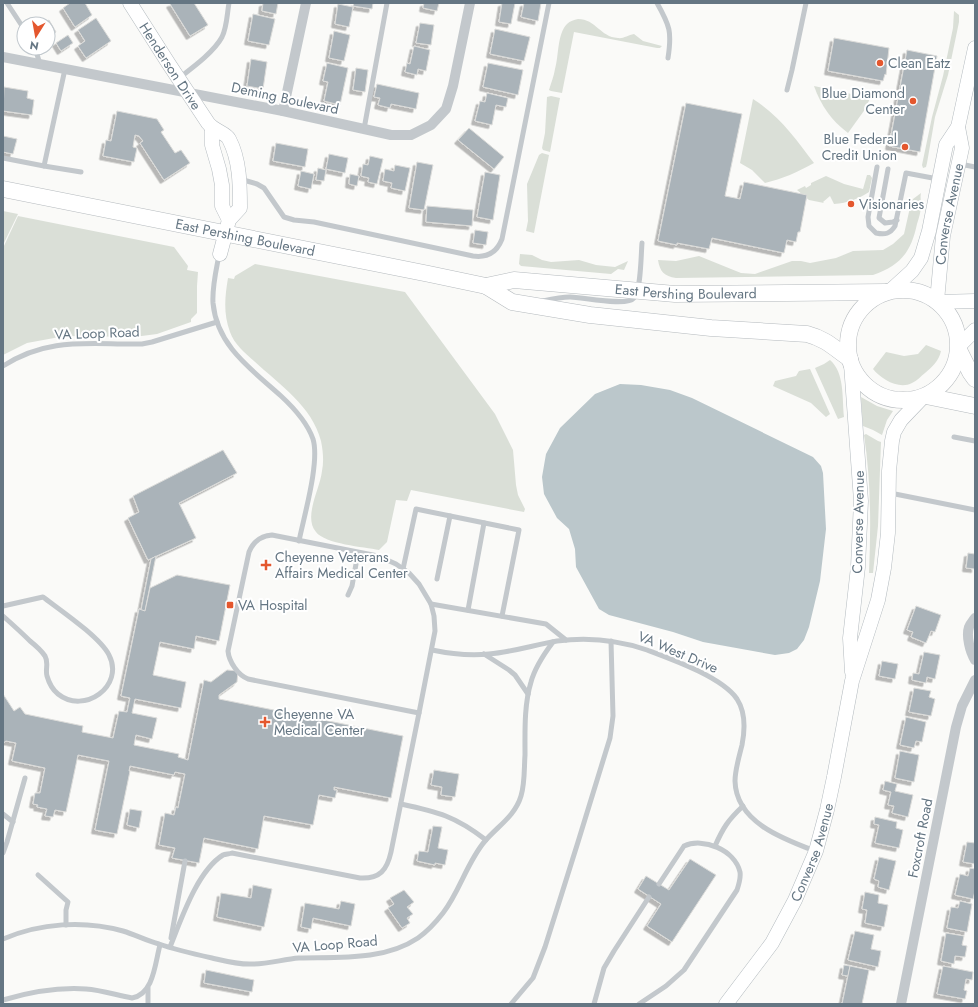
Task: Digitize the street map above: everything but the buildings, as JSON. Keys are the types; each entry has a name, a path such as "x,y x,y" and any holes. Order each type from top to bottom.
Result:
{"main road":[{"name":"Henderson Drive","path":"130,3 178,79 212,128 228,137 234,151 239,179 240,208 227,227 220,254"},
{"name":"Converse Avenue","path":"888,292 912,271 922,258 929,231 946,145 958,127 972,79 975,48"},
{"name":"Converse Avenue","path":"938,301 943,236 962,148 958,127"},
{"path":"212,128 212,145 219,169 222,206 227,227"},
{"name":"East Pershing Boulevard","path":"3,188 227,227 486,286 512,302 590,315 671,324 807,334 820,337 830,343 850,362"},
{"name":"East Pershing Boulevard","path":"486,286 514,280 675,294 888,292 902,290 926,294 938,301 947,311 953,321 958,337 959,348 957,360 948,378 934,391 914,400 902,401 881,396 862,383 850,362 848,336 852,324 865,304 875,297 888,292"},
{"path":"938,301 975,301"},
{"path":"959,348 975,330"},
{"name":"East Pershing Boulevard","path":"959,348 970,372 975,378"},
{"name":"Converse Avenue","path":"850,362 861,502 858,567 850,638 852,681"},
{"name":"Converse Avenue","path":"726,1004 772,943 795,900 816,851 833,784 852,681 872,620 882,581 886,558 889,472 894,432 901,420 925,396"},
{"name":"East Pershing Boulevard","path":"925,396 975,406"}],"street":[{"path":"283,111 306,3"},
{"name":"Deming Boulevard","path":"3,57 283,111 391,135 411,135 431,125 446,109 453,86 470,3"},
{"path":"975,618 970,627 969,640 972,655 975,660"},
{"name":"Foxcroft Road","path":"901,1004 956,727 962,706 975,680"}],"lane":[{"path":"7,3 16,17"},
{"path":"178,79 204,59 222,38 229,3"},
{"path":"364,129 387,3"},
{"path":"239,179 257,184 264,188 282,215 290,219 314,222 473,256 485,256 490,254 498,248 502,239 549,3"},
{"path":"657,3 667,18 670,33 668,58"},
{"path":"786,90 792,70 806,3"},
{"path":"38,56 40,64"},
{"path":"44,166 65,69"},
{"path":"3,158 81,172"},
{"path":"959,164 975,167"},
{"path":"877,167 868,217 869,226 876,233 887,234 893,230 897,220 906,173 939,179"},
{"path":"888,169 879,218 885,223 897,220"},
{"path":"530,305 552,299 569,297 615,301 630,301 634,299 638,291 642,243"},
{"path":"220,254 213,290 213,302 221,334 230,348 301,417 313,440 316,452 314,467 299,541"},
{"name":"VA Loop Road","path":"3,366 25,354 52,345 142,344 217,322"},
{"path":"954,437 975,441"},
{"path":"889,492 975,510"},
{"path":"403,569 416,509 519,530 502,616"},
{"path":"437,579 450,516"},
{"path":"468,610 484,523"},
{"path":"170,947 196,888 211,866 223,855 232,853 360,878 374,877 385,869 389,861 401,804 432,650 435,631 434,616 431,604 419,584 403,569 385,559 358,552 272,535 265,536 255,542 251,546 249,552 228,651 230,660 241,676 248,679 419,713"},
{"path":"348,595 352,586 358,552"},
{"path":"3,606 43,597 104,647 110,657 112,667 111,678 106,688 99,696 78,702 68,700 58,694 51,686 47,676 48,665 43,653 3,616"},
{"path":"431,604 546,624 566,640"},
{"name":"VA West Drive","path":"432,650 454,654 484,654 566,640 591,639 611,641 646,650 693,669 723,685 737,698 743,716 744,732 735,780 739,799 743,806 758,822 770,830 792,842 816,851"},
{"path":"511,1004 533,978 554,917 608,745 613,716 611,641"},
{"name":"VA Loop Road","path":"3,939 16,933 36,928 66,925 112,929 212,958 250,964 296,958 347,957 372,954 401,947 420,937 435,923 453,899 478,851 486,840 508,819 516,809 524,785 525,731 528,694 535,671 541,659 553,642"},
{"path":"484,654 515,675 528,694"},
{"path":"3,853 8,842 25,778"},
{"path":"401,804 438,812 448,816 471,828 486,840"},
{"path":"715,846 722,830 731,817 743,806"},
{"path":"3,814 13,822"},
{"path":"638,1004 666,986 684,970 737,890 740,871 731,857 715,846 690,843 684,846 659,884"},
{"path":"170,947 185,860"},
{"path":"38,875 68,902 66,910 66,925"},
{"path":"594,1004 604,968 649,896"},
{"path":"148,1004 148,988 160,944"},
{"path":"3,1000 49,989 70,988 87,989 132,998 142,994 148,988"}],"shaded area":[{"path":"954,11 959,15 959,22 948,75 935,117 927,163 926,167 923,168 922,165 932,117 943,76 953,28"},
{"path":"578,19 589,22 602,32 612,37 622,38 634,34 643,41 662,46 657,48 574,32 562,93 551,91 549,90 555,72 561,33 568,23"},
{"path":"814,86 870,98 866,108 848,133 828,112 820,100"},
{"path":"551,96 560,98 550,152 543,150 542,148 545,133 547,97"},
{"path":"753,99 779,120 814,163 790,175 765,183 752,170 740,163"},
{"path":"542,153 549,155 534,233 526,231 528,221 527,184 539,155"},
{"path":"867,175 870,175 872,178 869,192 857,199 844,203 834,204 830,196 823,202 824,203 809,200 797,190 805,186 806,188 811,185 811,183 826,176 844,184 863,189"},
{"path":"921,193 920,214 915,234 908,250 898,262 891,267 873,275 676,278 663,273 659,264 658,260 676,261 699,256 741,273 755,274 792,261 810,263 836,258 853,251 883,250 893,244 904,234 911,203 913,199"},
{"path":"3,211 18,214 3,245"},
{"path":"18,216 174,247 188,266 187,270 198,272 197,313 191,319 191,322 157,334 134,337 65,336 27,343 3,355 3,248"},
{"path":"520,254 532,255 542,260 551,262 579,260 596,265 615,267 628,261 624,270 618,269 611,274 521,266 519,264"},
{"path":"255,264 405,292 495,414 513,450 516,485 518,495 525,509 524,512 411,490 407,501 396,500 387,542 379,550 336,542 321,536 316,532 312,526 311,519 313,503 323,467 323,452 317,428 303,407 294,397 247,355 237,344 232,336 226,318 225,305 228,278 234,279 235,276"},
{"path":"926,345 941,351 940,355 933,366 912,383 907,385 896,384 885,380 873,369 886,352 904,356 918,354"},
{"path":"830,360 835,365 842,387 844,417 838,419 815,368"},
{"path":"810,369 830,414 826,417 811,403 773,386 775,381 796,376 799,371"},
{"path":"620,384 641,385 670,390 692,398 813,457 821,466 823,473 826,529 820,581 809,627 804,640 797,649 789,653 775,655 703,642 673,632 609,615 599,609 576,567 575,549 569,529 557,518 544,494 542,477 546,454 560,428 595,394"},
{"path":"861,397 877,406 893,411 887,420 882,435 863,426"},
{"path":"866,434 881,442 878,526 873,573 869,573 870,504 864,435"}],"place":[{"name":"Clean Eatz","path":"880,63"},
{"name":"Blue Diamond Center","path":"913,101"},
{"name":"Blue Federal Credit Union","path":"905,147"},
{"name":"Visionaries","path":"851,204"},
{"name":"Cheyenne Veterans Affairs Medical Center","path":"266,565"},
{"name":"VA Hospital","path":"230,605"},
{"name":"Cheyenne VA Medical Center","path":"265,722"}]}
